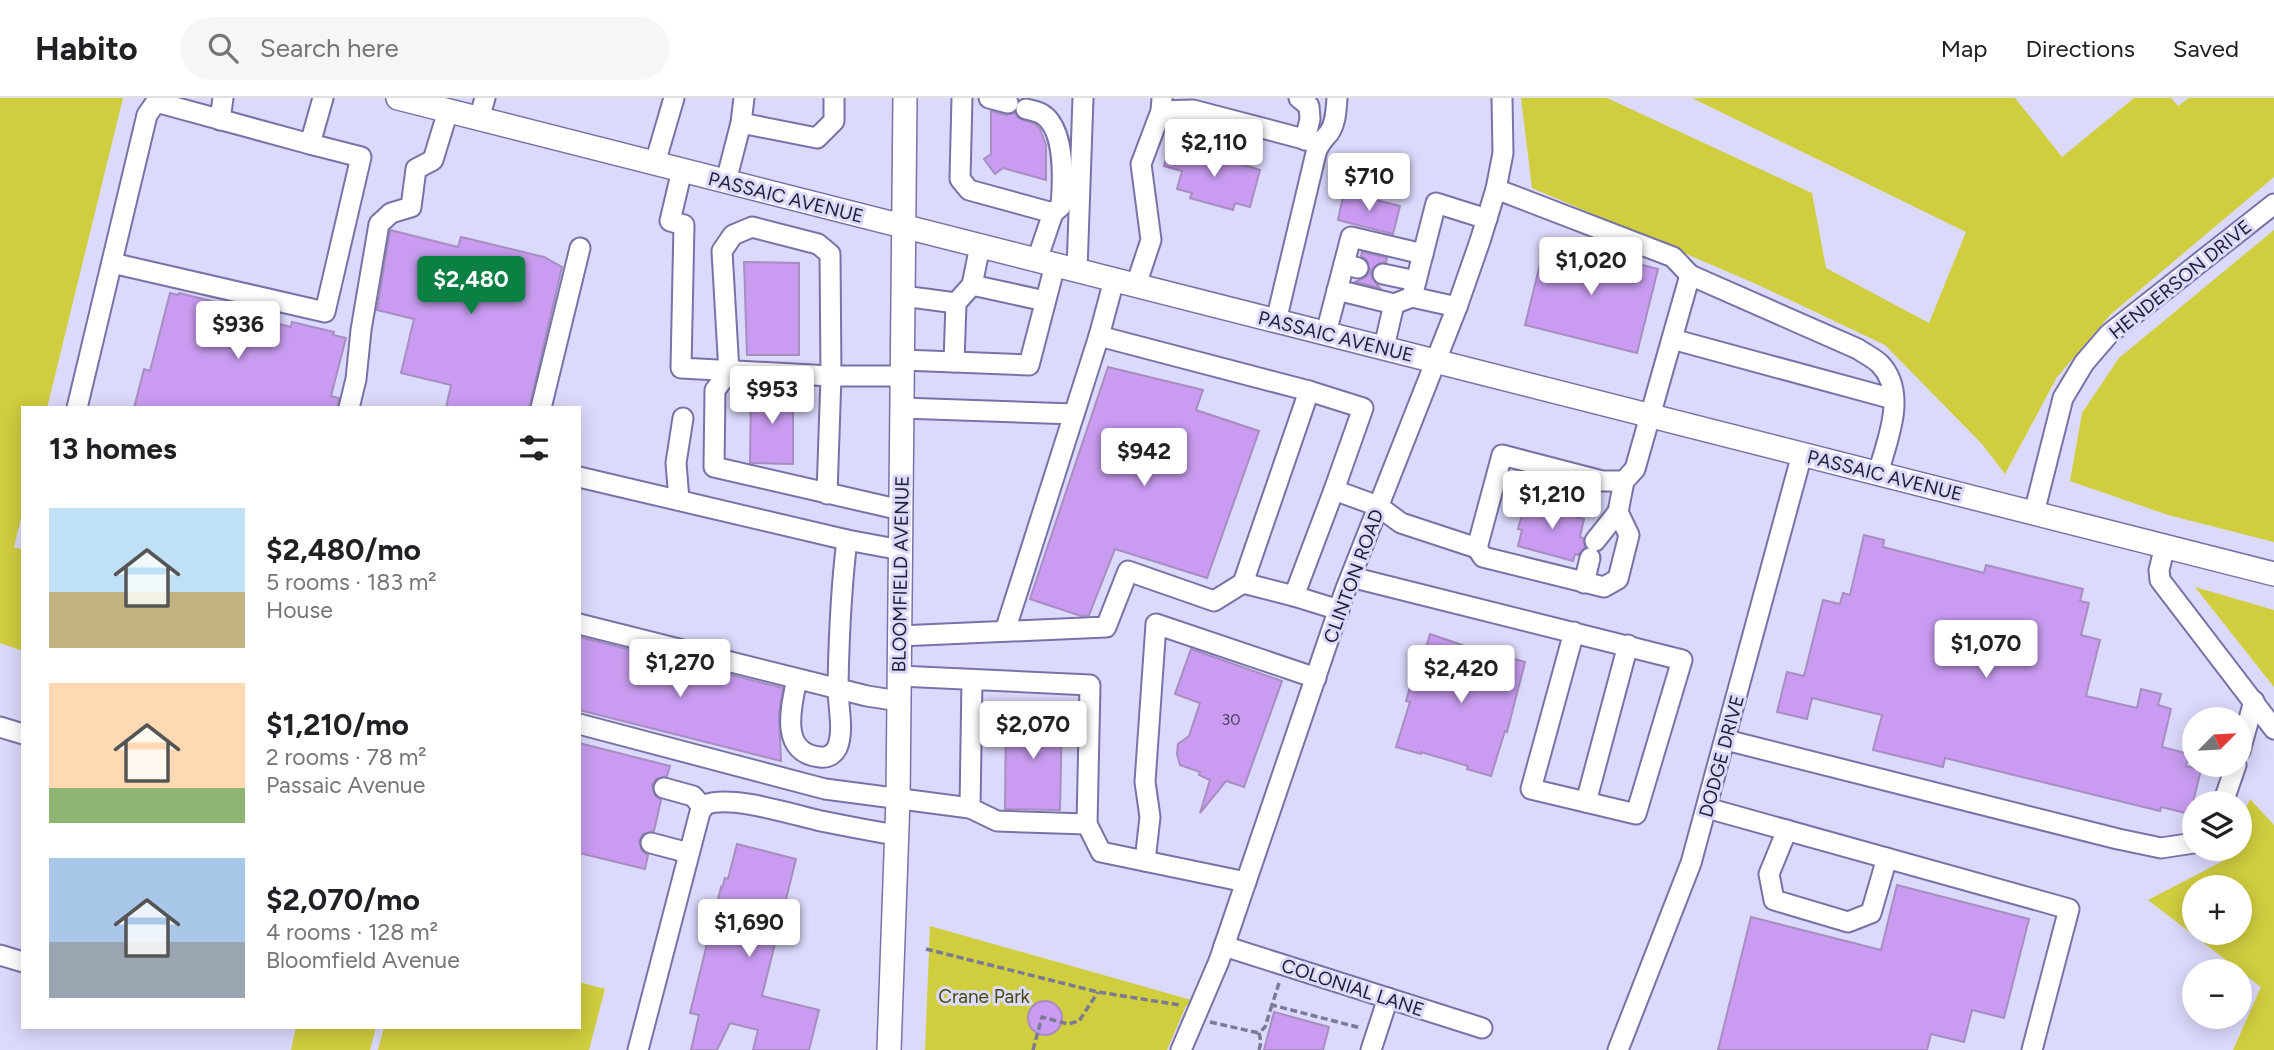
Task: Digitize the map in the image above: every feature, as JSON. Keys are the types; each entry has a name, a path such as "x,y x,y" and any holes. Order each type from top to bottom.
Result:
{"main road":[{"name":"PASSAIC AVENUE","path":"398,98 448,111 482,108 654,163 2274,574"},
{"name":"BLOOMFIELD AVENUE","path":"889,1050 898,799 905,98"}],"street":[{"path":"220,120 223,98"},
{"path":"310,144 323,98"},
{"path":"654,163 674,98"},
{"path":"726,181 743,110 817,138 834,121 834,98"},
{"path":"905,98 912,98"},
{"path":"962,98 960,179 969,190 1053,213"},
{"path":"682,170 670,221 684,225 681,368 831,376 954,362 1029,365 1045,300 1046,262 1053,213 1061,206 1063,179 1059,146 1052,127 1043,115 989,98"},
{"path":"1077,271 1083,98"},
{"path":"1276,321 1312,141 1309,106 1299,98"},
{"path":"1005,631 1099,336 1125,283 1151,240 1141,164 1161,105 1194,104 1312,141 1330,131 1337,98"},
{"name":"CLINTON ROAD","path":"1181,1050 1190,1013 1224,946 1339,610 1457,307 1487,219 1503,153 1502,98"},
{"path":"77,406 147,115 156,102 361,157 325,312 112,263"},
{"path":"349,406 356,379 361,330 379,224 391,213 411,207 416,169 433,160 448,111"},
{"path":"1496,190 1673,257 1690,275 1858,349 1881,365 1893,386 1893,420 1878,473"},
{"path":"1384,347 1423,254 1436,202 1487,219"},
{"name":"HENDERSON DRIVE","path":"2034,513 2063,398 2084,363 2109,334 2274,204"},
{"path":"827,494 831,376 830,254 818,243 752,227 733,235 722,251 729,372 715,390 714,467 827,494 901,510"},
{"path":"1326,333 1338,290 1351,266 1351,237 1423,254"},
{"path":"954,362 956,303 972,285 980,246"},
{"path":"541,406 580,248"},
{"path":"1383,274 1407,294"},
{"path":"1584,583 1592,550 1618,512 1624,481 1635,469 1690,275"},
{"path":"972,285 1045,300"},
{"path":"1338,290 1407,294 1457,307"},
{"path":"903,296 956,303"},
{"path":"1099,336 1309,391 1363,408 1294,596"},
{"path":"1672,339 1893,399"},
{"path":"900,636 1106,627 1128,571 1214,601 1243,583 1309,391"},
{"path":"902,408 1074,414"},
{"path":"679,500 676,463 683,418"},
{"name":"DODGE DRIVE","path":"1618,1050 1691,863 1802,454"},
{"path":"1478,548 1502,455 1601,481 1624,481"},
{"path":"581,477 847,540 901,550"},
{"path":"1334,490 1378,506 1401,523 1478,548 1483,557 1604,587 1618,579 1629,535 1618,512"},
{"path":"797,679 792,704 791,736 796,748 814,757 826,758 832,755 840,736 837,687 847,540"},
{"path":"2165,546 2159,570 2160,580 2274,729"},
{"path":"1351,577 1628,645 1682,660 1636,814 1531,789 1574,632"},
{"path":"1243,583 1339,610"},
{"path":"1145,861 1150,817 1145,782 1156,624 1315,678"},
{"path":"581,625 867,696 899,701"},
{"path":"1586,802 1628,645"},
{"path":"899,676 1090,685 1087,824 1101,852 1246,882"},
{"path":"970,808 972,680"},
{"path":"2251,707 2253,701"},
{"path":"581,725 825,789 970,808 997,821 1087,824"},
{"path":"0,727 21,733"},
{"path":"1726,740 2118,839 2161,848 2182,845"},
{"path":"663,793 692,805 720,801 764,807 896,835"},
{"path":"638,1050 702,804"},
{"path":"1707,808 2069,909 2032,1050"},
{"path":"1787,831 1769,874 1774,900 1848,922 1871,913 1887,859"},
{"path":"651,843 689,853"},
{"name":"COLONIAL LANE","path":"1224,946 1482,1028"},
{"path":"0,955 21,961"},
{"path":"1374,1041 1388,998"}],"path":[{"path":"926,949 1190,1013 1259,1033"},
{"path":"1259,1033 1265,1027 1284,965"},
{"path":"1033,1050 1042,1017 1069,1024 1079,1021 1098,992"},
{"path":"1272,1004 1374,1041"},
{"path":"1259,1033 1259,1050"}],"green space":[{"path":"0,98 123,98 47,406 21,406 21,518 14,547 21,549 21,650 0,643"},
{"path":"1521,98 1607,98 1812,193 1826,268 1929,323 1966,232 1692,98 2015,98 2062,157 2134,98 2171,98 2178,106 2189,98 2274,98 2274,177 2111,314 2057,377 2005,474 1982,444 1885,345 1754,283 1532,188"},
{"path":"2274,230 2274,542 2168,515 2070,481 2082,413 2119,358"},
{"path":"2195,587 2274,610 2274,687"},
{"path":"2252,801 2274,825 2274,1050 2233,1050 2242,1029 2252,1029 2252,1007 2261,987 2252,980 2252,959 2225,959 2206,945 2252,945 2252,875 2196,875 2223,861 2252,861"},
{"path":"2182,882 2182,926 2148,900"},
{"name":"Crane Park","path":"930,926 1195,1001 1186,1006 1167,1050 925,1050"},
{"path":"581,983 605,989 589,1050 378,1050 383,1029 581,1029"},
{"path":"296,1029 375,1029 370,1050 291,1050"}],"building":[{"path":"991,111 1006,115 1015,113 1018,118 1035,124 1040,129 1046,145 1046,180 1003,168 995,174 984,159 991,154"},
{"path":"1169,149 1202,155 1203,153 1260,170 1250,207 1235,203 1233,210 1190,198 1192,193 1177,189 1182,171 1164,166"},
{"path":"1344,192 1400,206 1393,234 1338,220"},
{"path":"390,230 458,247 461,237 544,257 562,267 529,406 446,406 451,385 401,373 414,319 377,310"},
{"path":"1546,240 1658,269 1637,353 1525,325"},
{"path":"1362,252 1387,258 1386,262 1379,263 1371,271 1372,278 1380,288 1355,282 1366,277 1370,271 1367,260 1361,256"},
{"path":"744,262 799,263 799,355 747,355"},
{"path":"170,293 219,303 218,308 291,327 292,322 334,332 333,335 346,338 331,396 339,398 337,406 135,406 144,369 150,371"},
{"path":"1108,367 1203,390 1196,410 1259,431 1207,578 1115,549 1089,615 1081,616 1030,599"},
{"path":"751,388 793,388 793,464 750,463"},
{"path":"1525,504 1551,511 1553,504 1574,509 1572,516 1584,519 1580,537 1583,538 1585,547 1578,555 1575,554 1573,561 1518,546 1522,530 1518,529"},
{"path":"1864,535 1884,540 1883,547 1984,573 1986,565 2083,589 2080,601 2089,603 2081,635 2100,640 2086,696 2137,708 2141,689 2161,694 2158,705 2171,709 2162,747 2182,752 2182,777 2199,777 2196,791 2182,791 2182,812 2161,807 2160,811 1945,758 1943,767 1873,750 1882,715 1812,698 1807,719 1777,712 1787,672 1804,676 1823,600 1840,604 1843,593 1850,595"},
{"path":"1430,634 1500,658 1501,655 1525,662 1507,732 1505,731 1491,776 1467,769 1468,766 1396,747 1410,702 1406,701 1413,677 1417,678"},
{"path":"581,638 783,688 779,715 781,761 581,711"},
{"path":"1191,649 1282,681 1244,787 1226,781 1200,813 1210,780 1199,775 1200,772 1180,765 1177,754 1178,744 1189,736 1200,703 1175,694"},
{"path":"1006,712 1062,713 1060,810 1005,809"},
{"path":"581,744 670,766 667,776 656,779 652,785 655,796 661,800 654,831 643,834 639,841 642,851 648,855 645,869 581,853"},
{"path":"737,844 796,859 762,996 819,1010 809,1050 753,1050 758,1030 730,1023 717,1050 691,1050 699,1015 690,1013 721,887 725,878 728,879"},
{"path":"1897,885 2029,919 2004,1018 1972,1010 1964,1042 1931,1034 1927,1050 1718,1050 1751,917 1881,950"},
{"path":"1045,1001 1057,1006 1062,1018 1057,1030 1045,1035 1033,1030 1028,1018 1033,1006"},
{"path":"1274,1012 1329,1027 1323,1050 1264,1050"}]}
